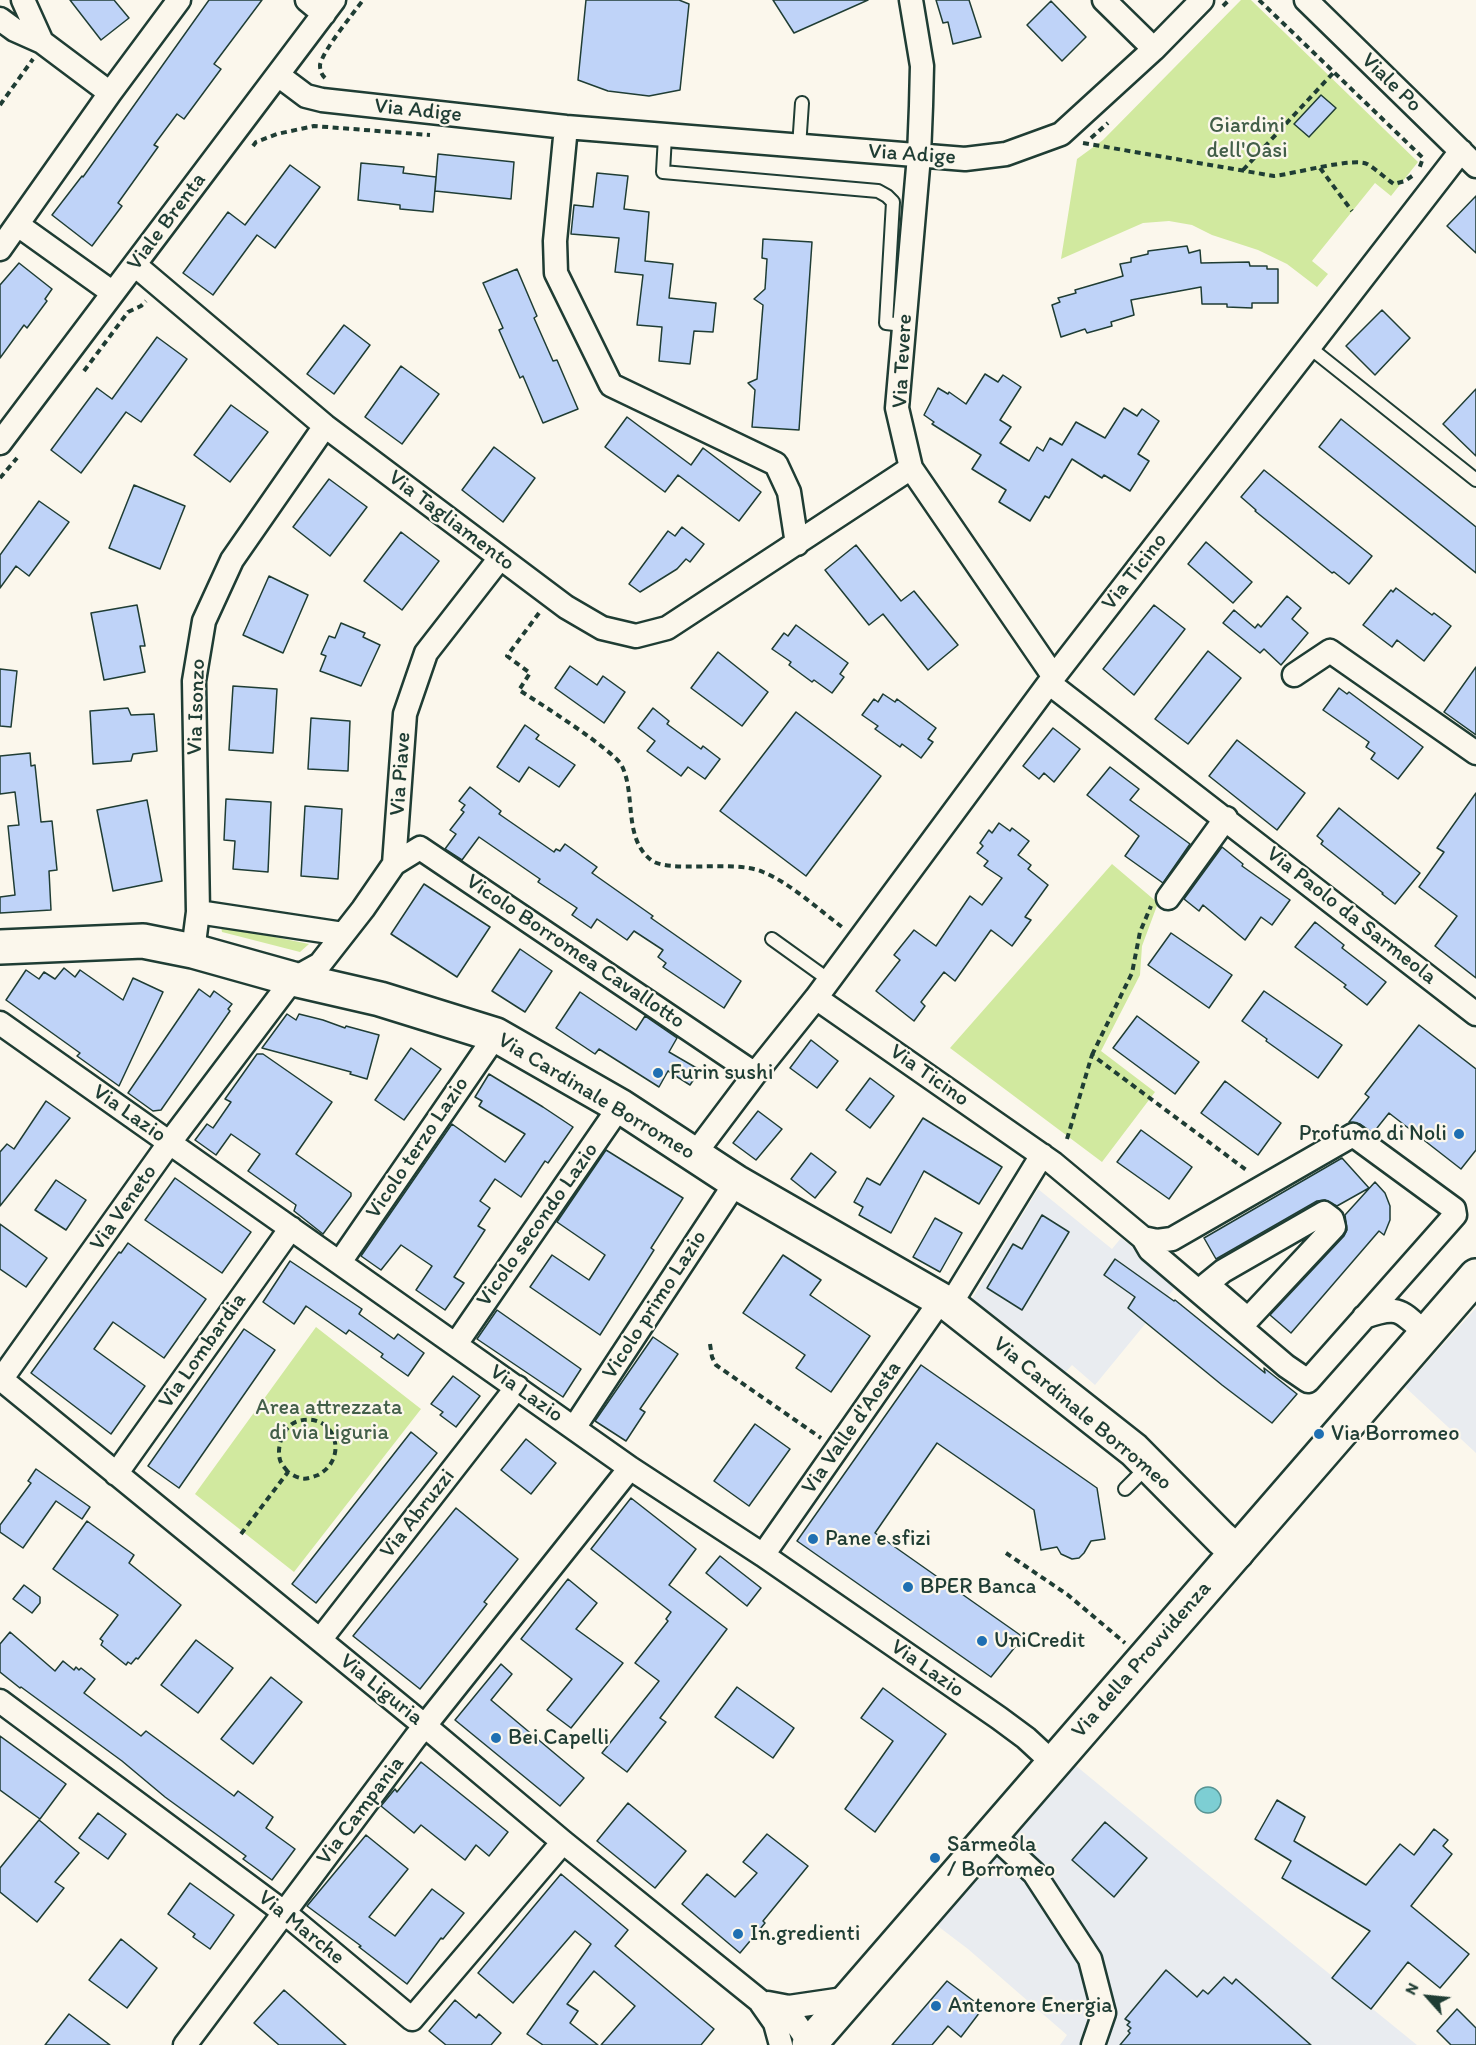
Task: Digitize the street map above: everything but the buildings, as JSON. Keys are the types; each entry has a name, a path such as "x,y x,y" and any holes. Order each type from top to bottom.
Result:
{"street":[{"path":"23,0 38,50"},
{"path":"0,249 179,0"},
{"name":"Via Tevere","path":"911,0 922,66 919,156 897,408 911,468 1052,680"},
{"path":"1104,0 1154,49"},
{"name":"Via Adige","path":"278,75 306,96 322,100 566,127 965,159 1006,154 1061,134 1154,49 1202,0"},
{"name":"Viale Po","path":"1306,0 1468,158"},
{"name":"Viale Brenta","path":"9,450 113,293 278,75 322,5"},
{"path":"0,19 38,50 110,93"},
{"path":"566,127 555,241 556,273 611,385 776,464 789,492 797,544"},
{"name":"Via Ticino","path":"694,1155 822,989 1052,680 1309,347 1468,158"},
{"path":"18,225 113,293"},
{"name":"Via Tagliamento","path":"135,265 325,426 566,607 602,628 636,636 667,628 911,468"},
{"name":"Via Isonzo","path":"193,951 198,912 194,681 204,621 232,560 325,426"},
{"name":"Via Piave","path":"394,864 405,714 426,653 500,558"},
{"path":"1294,675 1330,651 1476,753"},
{"name":"Via Paolo da Sarmeola","path":"1052,680 1476,1014"},
{"path":"1168,898 1226,818"},
{"name":"Vicolo Borromea Cavallotto","path":"394,864 420,848 755,1074"},
{"path":"293,979 320,964 394,864"},
{"path":"198,912 343,934"},
{"name":"Via Cardinale Borromeo","path":"0,947 143,941 193,951 293,979 380,999 496,1035 620,1106 736,1182 945,1302 1134,1450 1237,1552"},
{"name":"Via Veneto","path":"1,1380 170,1143 293,979"},
{"name":"Via Ticino","path":"822,989 1042,1155 1143,1238 1150,1250 1286,1366 1308,1381 1364,1317"},
{"name":"Via Lazio","path":"0,1023 630,1468 999,1718 1026,1738 1053,1763"},
{"name":"Vicolo terzo Lazio","path":"340,1262 496,1035"},
{"name":"Vicolo secondo Lazio","path":"456,1344 620,1106"},
{"path":"1143,1238 1172,1239 1353,1135 1454,1209 1455,1215 1364,1317"},
{"path":"945,1302 1042,1155"},
{"name":"Vicolo primo Lazio","path":"574,1428 736,1182"},
{"path":"1324,1213 1332,1219 1334,1227 1248,1319 1207,1284 1223,1271 1324,1213"},
{"name":"Via Lombardia","path":"116,1474 291,1228"},
{"path":"1172,1239 1170,1259 1172,1268"},
{"name":"Via della Provvidenza","path":"800,2045 850,1998 1476,1276"},
{"path":"1393,1284 1399,1311"},
{"name":"Via Valle d'Aosta","path":"763,1556 945,1302"},
{"path":"1364,1317 1385,1310 1399,1311 1426,1334"},
{"name":"Via Liguria","path":"1,1380 425,1726 563,1842 761,2002 795,2022 800,2045"},
{"name":"Via Abruzzi","path":"320,1640 517,1387"},
{"name":"Via Campania","path":"191,2041 425,1726 630,1468"},
{"name":"Via Marche","path":"0,1701 285,1913 412,2019 563,1842"},
{"path":"992,1834 1034,1873 1090,1959 1104,2013 1093,2045"},
{"name":"Via Liguria","path":"761,2002 789,2007 850,1998"}],"lane":[{"path":"799,147 802,103"},
{"path":"665,136 663,172 878,191 887,196 893,202 886,323 903,326"},
{"path":"1309,347 1476,480"},
{"path":"772,939 822,989"},
{"path":"1125,1489 1149,1465"}],"path":[{"path":"328,82 321,75 320,64 363,0"},
{"path":"1083,143 1274,176 1351,161 1366,163 1394,184 1405,182 1416,174 1423,158 1259,0"},
{"path":"0,105 38,50"},
{"path":"1242,171 1334,72"},
{"path":"250,149 256,142 277,134 314,126"},
{"path":"1320,168 1352,212"},
{"path":"80,376 128,312 141,306 148,298"},
{"path":"0,478 9,450"},
{"path":"542,608 507,656 530,674 519,690 607,750 622,765 638,847 652,861 663,866 737,865 763,872 791,888 842,927"},
{"path":"1066,1139 1092,1055 1132,973 1140,932 1153,902 1168,898"},
{"path":"1092,1055 1254,1176"},
{"path":"710,1344 716,1365 826,1442"},
{"path":"310,1418 324,1424 334,1433 336,1448 333,1460 325,1471 312,1478 301,1479 288,1472 280,1461 279,1449 283,1433 294,1422 310,1418"},
{"path":"241,1534 288,1472"},
{"path":"1006,1553 1068,1595 1124,1642"}],"shaded area":[{"path":"1038,1189 1112,1249 1121,1238 1178,1284 1095,1385 1072,1365 1064,1374 972,1299"},
{"path":"1476,1308 1476,1453 1405,1387"},
{"path":"1075,1765 1417,2045 1060,2045 1067,2035 968,1949 935,1924"}],"green space":[{"name":"Giardini dell'Oasi","path":"1241,0 1251,0 1418,162 1391,196 1375,183 1312,261 1328,274 1317,287 1287,264 1258,250 1212,235 1192,225 1169,221 1143,223 1061,259 1077,159 1103,140"},
{"path":"1112,864 1158,903 1142,946 1140,975 1101,1051 1155,1092 1102,1162 950,1048"},
{"path":"221,926 309,944 300,952 222,932"},
{"name":"Area attrezzata di via Liguria","path":"316,1327 421,1409 294,1572 195,1494"}],"water":[{"path":"1208,1787 1217,1791 1221,1800 1217,1809 1208,1813 1199,1809 1195,1800 1199,1791"}],"place":[{"name":"Furin sushi","path":"658,1073"},
{"name":"Profumo di Noli","path":"1459,1134"},
{"name":"Via Borromeo","path":"1319,1434"},
{"name":"Pane e sfizi","path":"813,1539"},
{"name":"BPER Banca","path":"908,1587"},
{"name":"UniCredit","path":"982,1641"},
{"name":"Bei Capelli","path":"496,1738"},
{"name":"Sarmeola / Borromeo","path":"935,1858"},
{"name":"In.gredienti","path":"738,1934"},
{"name":"Antenore Energia","path":"936,2006"}]}
